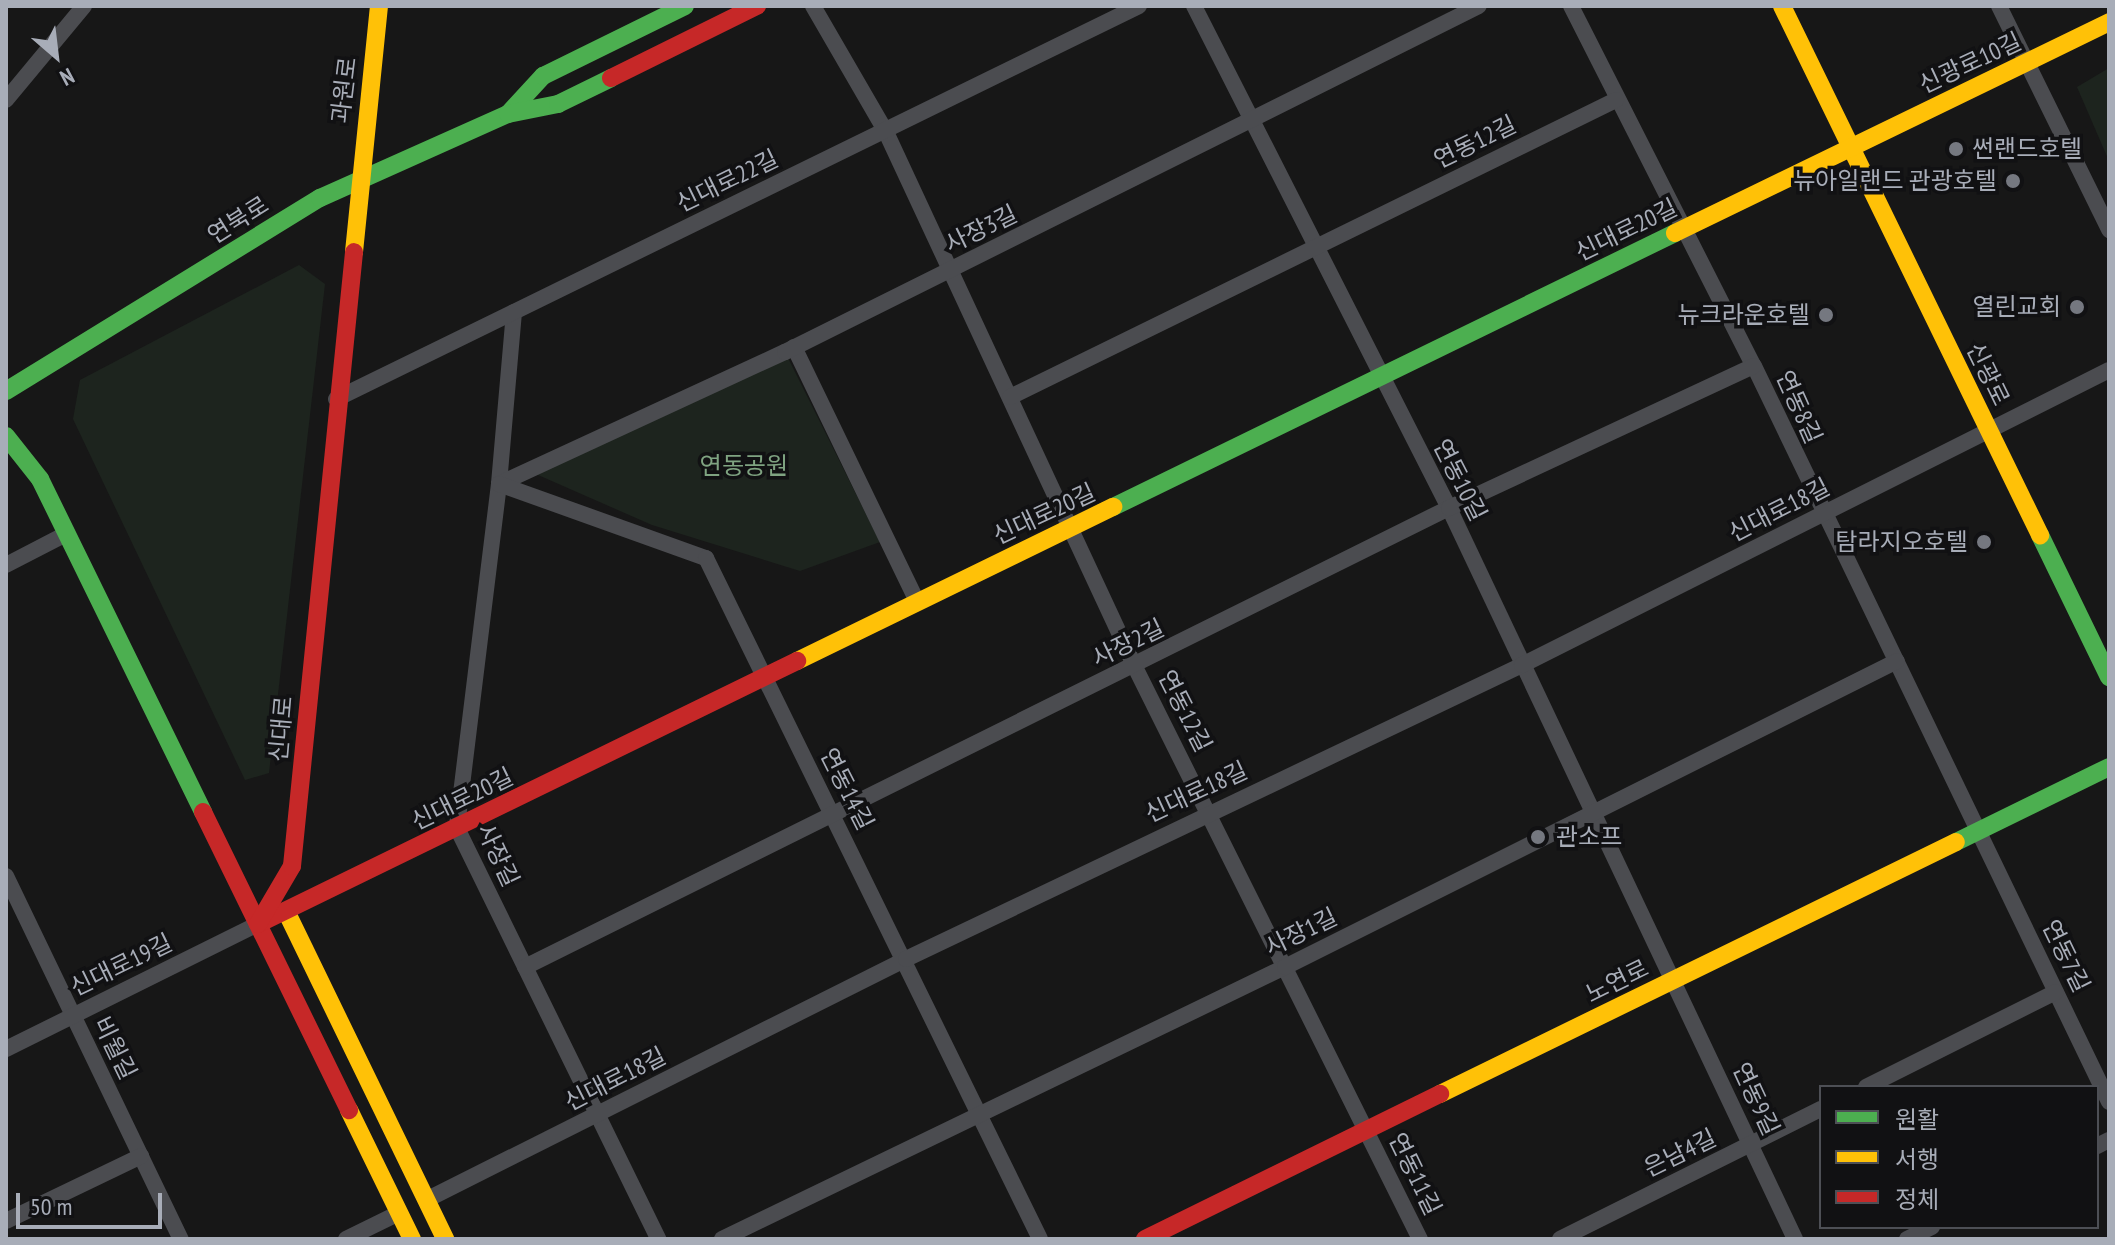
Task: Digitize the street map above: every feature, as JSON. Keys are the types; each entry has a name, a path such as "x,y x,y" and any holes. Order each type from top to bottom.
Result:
{"main road":[{"name":"과원로","path":"358,180 379,6"},
{"name":"연북로","path":"508,114 543,76 685,6"},
{"name":"연북로","path":"6,391 320,198 508,114 558,104 757,6"},
{"name":"신광로","path":"1782,6 2109,677"},
{"name":"신광로10길","path":"1850,145 2109,22"},
{"name":"신대로20길","path":"258,924 916,599 1073,528 1380,379 1850,145"},
{"name":"신대로","path":"258,924 292,866 358,180"},
{"path":"6,436 40,479 64,535 412,1239"},
{"name":"노연로","path":"1145,1239 2109,767"},
{"path":"286,911 445,1239"}],"street":[{"path":"6,100 84,6"},
{"name":"연동12길","path":"813,6 885,130 1073,528 1135,667 1367,1130"},
{"name":"신대로22길","path":"336,399 1139,6"},
{"name":"연동10길","path":"1194,6 1254,120 1380,379 1449,508 1591,816 1674,980"},
{"name":"사장3길","path":"499,484 950,271 1479,6"},
{"name":"연동8길","path":"1571,6 1616,100 1686,227 1822,515 1979,831"},
{"path":"1999,6 2109,230"},
{"name":"연동12길","path":"1010,397 1616,100"},
{"name":"사장길","path":"514,312 499,484 457,828 594,1117 658,1239"},
{"path":"794,347 916,599"},
{"name":"사장2길","path":"525,967 1135,667 1449,508 1754,366"},
{"name":"신대로18길","path":"426,1200 906,959 1522,665 2109,370"},
{"name":"연동14길","path":"499,484 706,558 906,959 1040,1239"},
{"path":"6,565 64,535"},
{"name":"사장1길","path":"722,1239 1285,967 1897,661"},
{"name":"연동7길","path":"1979,831 2109,1102"},
{"name":"비월길","path":"6,876 181,1239"},
{"name":"신대로19길","path":"6,1049 258,924"},
{"name":"연동9길","path":"1674,980 1795,1239"},
{"path":"1870,1085 2056,992"},
{"name":"은남4길","path":"1560,1239 1819,1110"},
{"name":"연동11길","path":"1367,1130 1420,1239"},
{"path":"6,1221 141,1156"},
{"path":"346,1239 399,1213"},
{"path":"1907,1239 1928,1229"}],"green space":[{"path":"2109,68 2109,161 2077,87"},
{"path":"299,265 325,284 269,773 245,780 73,419 80,380"},
{"name":"연동공원","path":"785,352 880,542 800,571 652,525 529,471"}],"traffic: fast":[{"path":"508,114 543,76 685,6"},
{"path":"6,391 320,198 508,114 558,104 611,78"},
{"path":"1113,507 1675,233"},
{"path":"6,436 40,479 203,812"},
{"path":"2040,535 2109,677"},
{"path":"1956,842 2109,767"}],"traffic: slow":[{"path":"354,252 379,6"},
{"path":"1782,6 2040,535"},
{"path":"1675,233 2109,22"},
{"path":"797,661 1113,507"},
{"path":"1440,1094 1956,842"},
{"path":"286,911 445,1239"},
{"path":"349,1110 412,1239"}],"traffic: jam":[{"path":"611,78 757,6"},
{"path":"258,924 292,866 354,252"},
{"path":"258,924 797,661"},
{"path":"203,812 349,1110"},
{"path":"1145,1239 1440,1094"}],"place":[{"name":"썬랜드호텔","path":"1956,149"},
{"name":"뉴아일랜드 관광호텔","path":"2013,181"},
{"name":"열린교회","path":"2077,307"},
{"name":"뉴크라운호텔","path":"1826,315"},
{"name":"탐라지오호텔","path":"1984,542"},
{"name":"관소프","path":"1538,837"}]}
